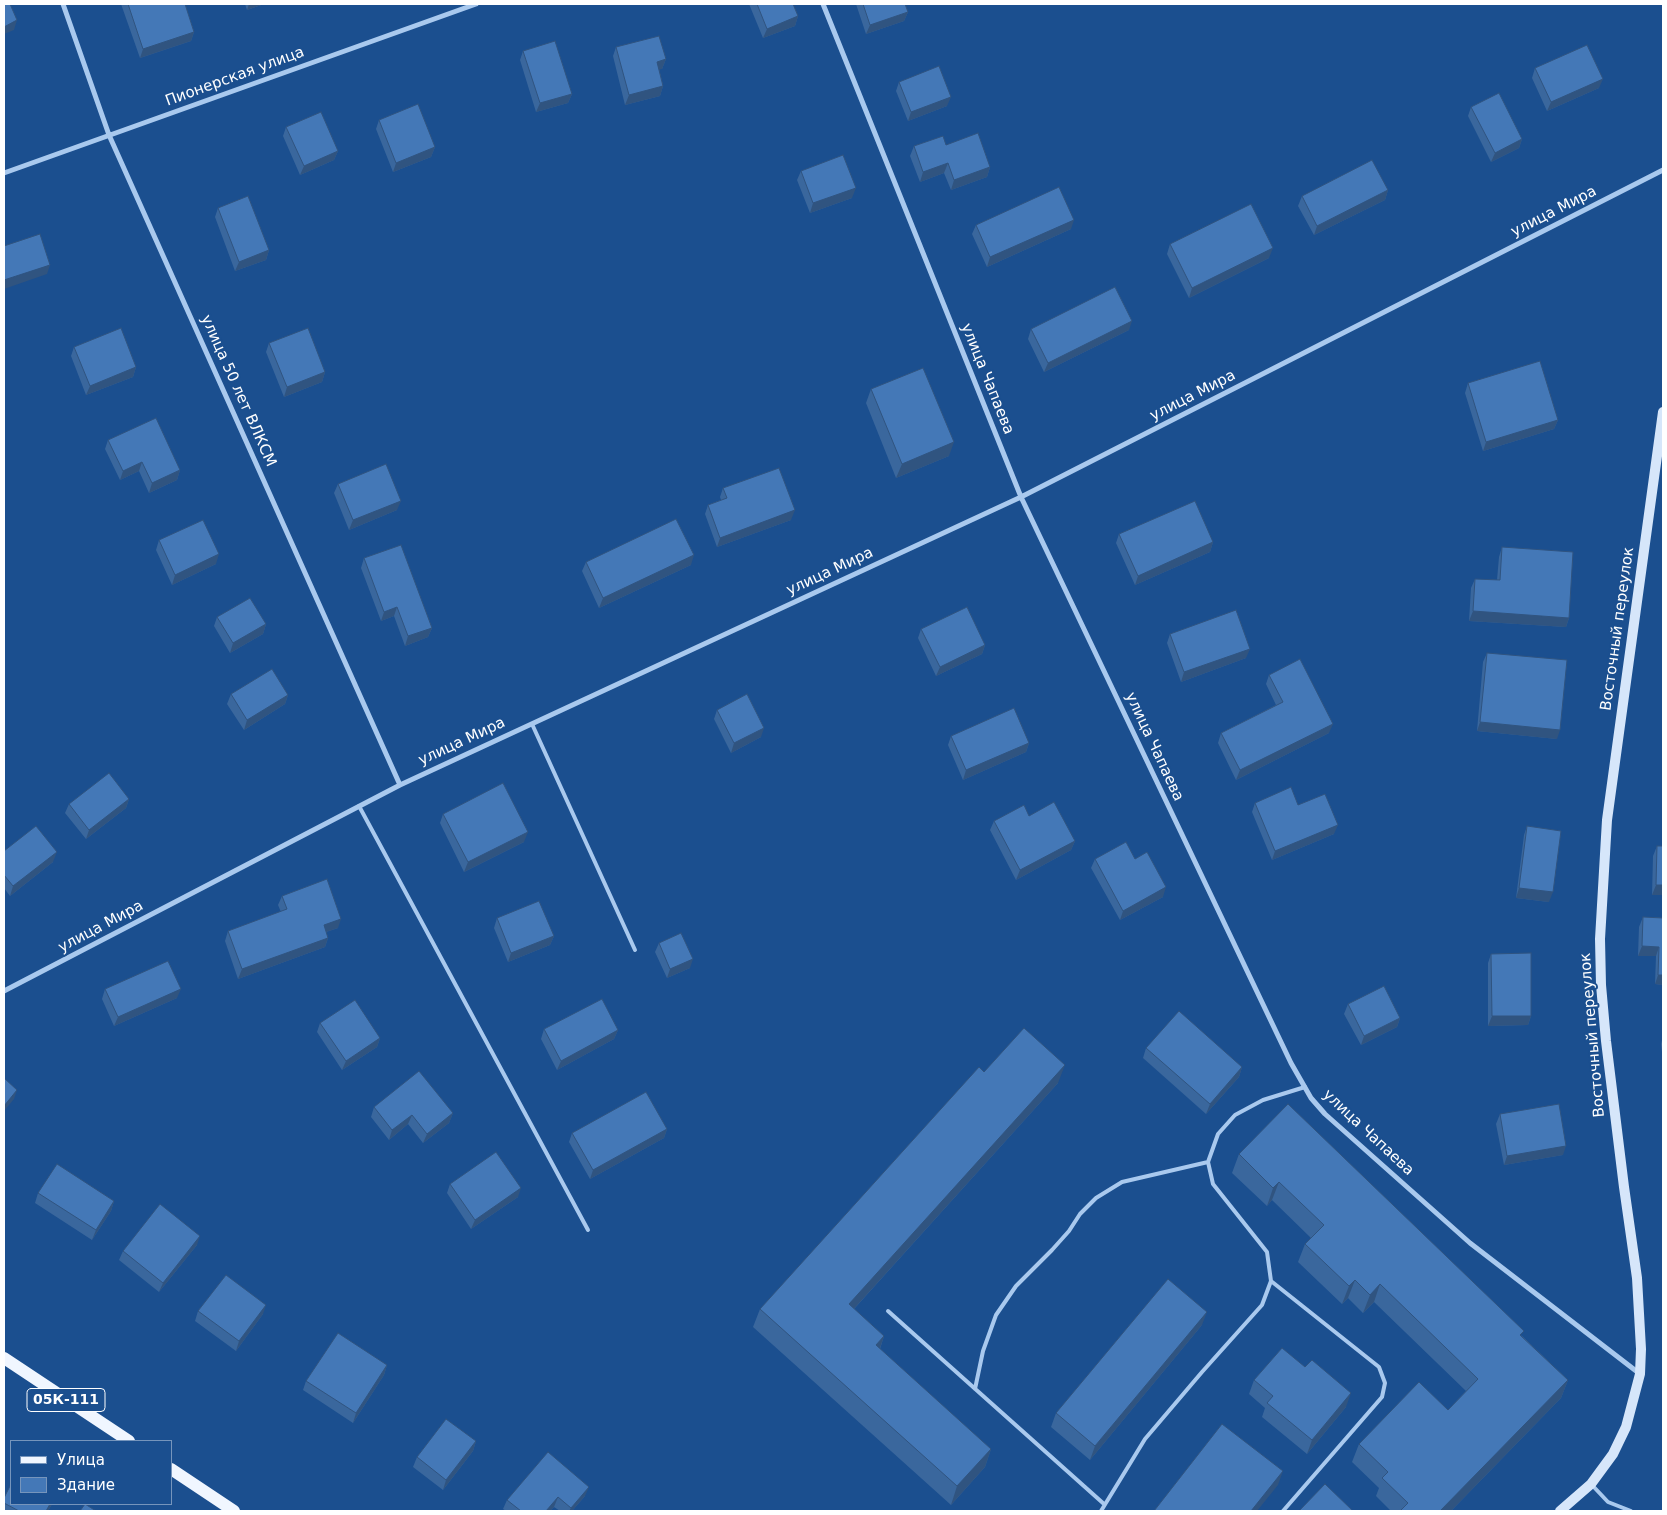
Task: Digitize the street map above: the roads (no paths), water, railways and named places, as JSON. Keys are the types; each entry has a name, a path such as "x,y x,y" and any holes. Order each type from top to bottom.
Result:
{"main road":[{"name":"05К-111","path":"4,1358 127,1440"},
{"path":"172,1470 234,1511"}],"street":[{"name":"улица 50 лет ВЛКСМ","path":"63,4 109,135 400,785"},
{"name":"Пионерская улица","path":"4,173 476,4"},
{"name":"улица Чапаева","path":"823,4 1021,497 1291,1064 1311,1098 1325,1114 1470,1243 1640,1374"},
{"name":"улица Мира","path":"4,991 400,785 1021,497 1663,170"},
{"name":"Восточный переулок","path":"1560,1511 1592,1484 1613,1454 1626,1428 1640,1374 1642,1349 1637,1278 1606,1041 1601,985 1600,940 1607,820 1663,412"}],"lane":[{"path":"532,724 635,950"},
{"path":"359,806 588,1230"},
{"path":"1101,1511 1145,1439 1262,1305 1271,1281 1267,1252 1213,1184 1208,1162 1218,1134 1236,1115 1264,1100 1305,1087"},
{"path":"975,1389 982,1351 996,1315 1016,1286 1052,1250 1069,1231 1080,1214 1096,1198 1122,1182 1208,1162"},
{"path":"1271,1281 1379,1367 1385,1383 1382,1397 1283,1511"},
{"path":"888,1311 1104,1504"},
{"path":"1592,1484 1608,1502 1630,1511"}]}
